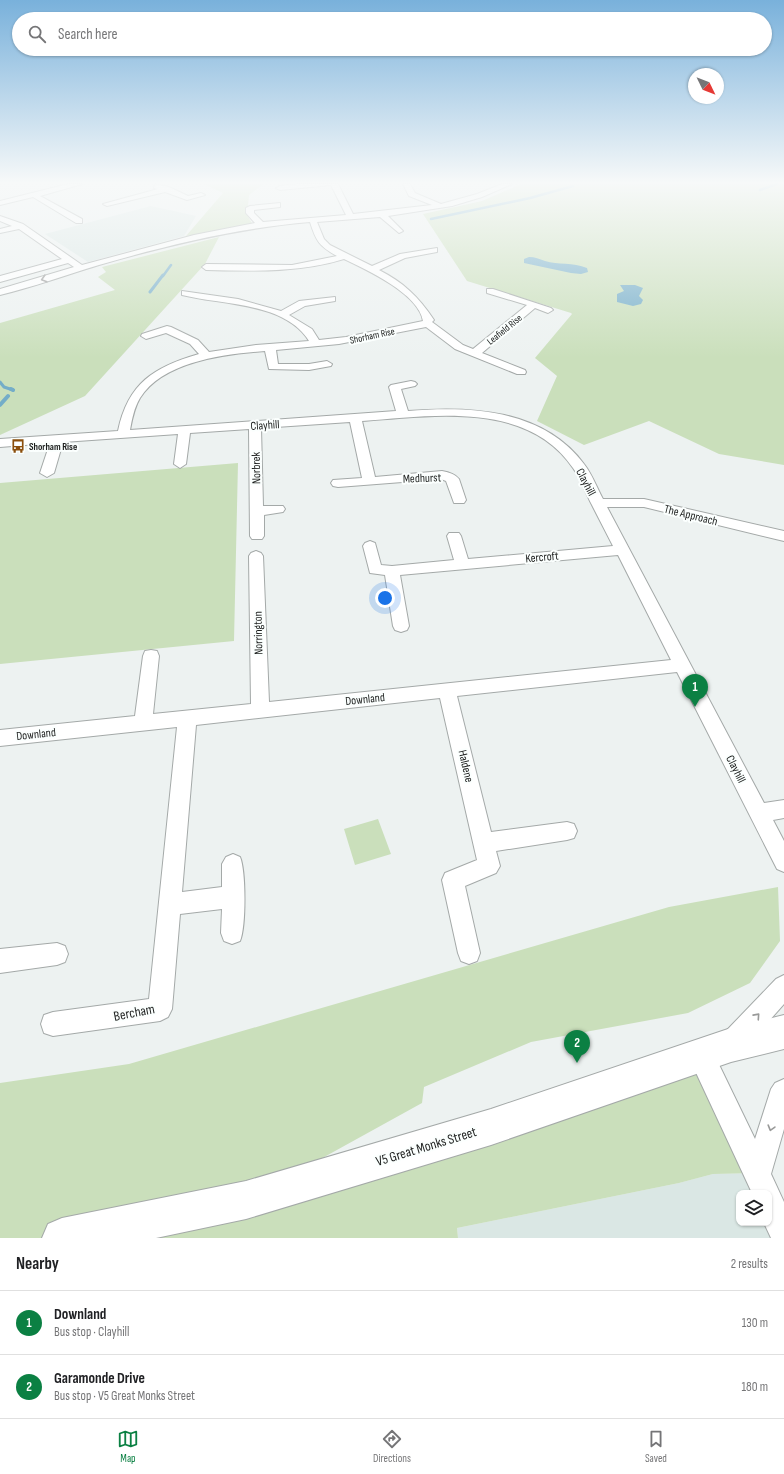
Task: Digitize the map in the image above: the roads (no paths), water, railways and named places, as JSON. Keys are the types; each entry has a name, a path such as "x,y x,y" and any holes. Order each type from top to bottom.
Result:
{"street":[{"path":"43,242 81,268"},
{"path":"0,292 179,242"},
{"path":"322,242 327,247 343,257 373,269 392,279 410,293 424,311 429,320 427,323"},
{"path":"373,269 403,256 434,250"},
{"path":"206,267 301,268 322,264 343,257"},
{"path":"0,279 69,260"},
{"name":"Leafield Rise","path":"490,291 534,304 548,310"},
{"path":"185,293 213,294 283,314 304,327 313,336 316,344"},
{"path":"283,314 302,303 317,297 332,299"},
{"name":"Leafield Rise","path":"475,353 534,304"},
{"name":"Shorham Rise","path":"123,436 128,411 137,394 150,381 167,370 207,356 362,338 427,323"},
{"name":"Leafield Rise","path":"427,323 459,347 521,372"},
{"path":"146,336 162,326 194,342 207,356"},
{"path":"270,348 273,367 309,367 328,364"},
{"path":"493,371 504,365"},
{"path":"403,415 393,384 411,384"},
{"name":"Clayhill","path":"0,443 123,436 437,412 486,414 514,421 539,430 559,445 579,466 621,550 683,666 784,862"},
{"path":"355,418 369,480"},
{"name":"Norbrek","path":"255,426 257,536"},
{"path":"180,464 184,431"},
{"path":"47,473 57,440"},
{"name":"Medhurst","path":"338,483 442,475 452,479 459,500"},
{"name":"The Approach","path":"598,504 618,502 644,503 784,536"},
{"path":"256,510 278,509"},
{"path":"454,536 462,564"},
{"name":"Kercroft","path":"370,546 375,569 392,572 462,564 621,550"},
{"name":"Norrington","path":"256,556 260,711"},
{"path":"392,572 401,626"},
{"path":"143,723 151,656"},
{"name":"Downland","path":"0,738 683,666"},
{"name":"Haldene","path":"447,690 489,866 453,880 469,953"},
{"name":"Bercham","path":"53,1024 160,1009 187,719"},
{"path":"758,813 784,810"},
{"path":"483,843 567,832"},
{"path":"232,933 234,864"},
{"path":"170,904 233,897"},
{"path":"0,961 57,954"},
{"path":"762,1183 716,1050 784,987"},
{"name":"V5 Great Monks Street","path":"62,1238 246,1200 490,1127 716,1050 784,1032"},
{"path":"762,1183 780,1098 784,1092"},
{"path":"772,1207 784,1236"}],"water":[{"path":"529,257 550,262 582,266 587,268 588,272 581,274 571,273 524,263 524,259"},
{"path":"620,285 635,285 643,288 639,296 643,300 641,304 633,306 617,302 617,294 624,291"}],"waterway":[{"path":"163,276 171,265"},
{"path":"150,292 163,275"},
{"path":"0,382 4,387 13,390 11,389"},
{"path":"0,405 8,396"}],"place":[{"name":"Shorham Rise","path":"18,446"},
{"name":"Downland","path":"695,707"},
{"name":"Garamonde Drive","path":"577,1063"}]}
